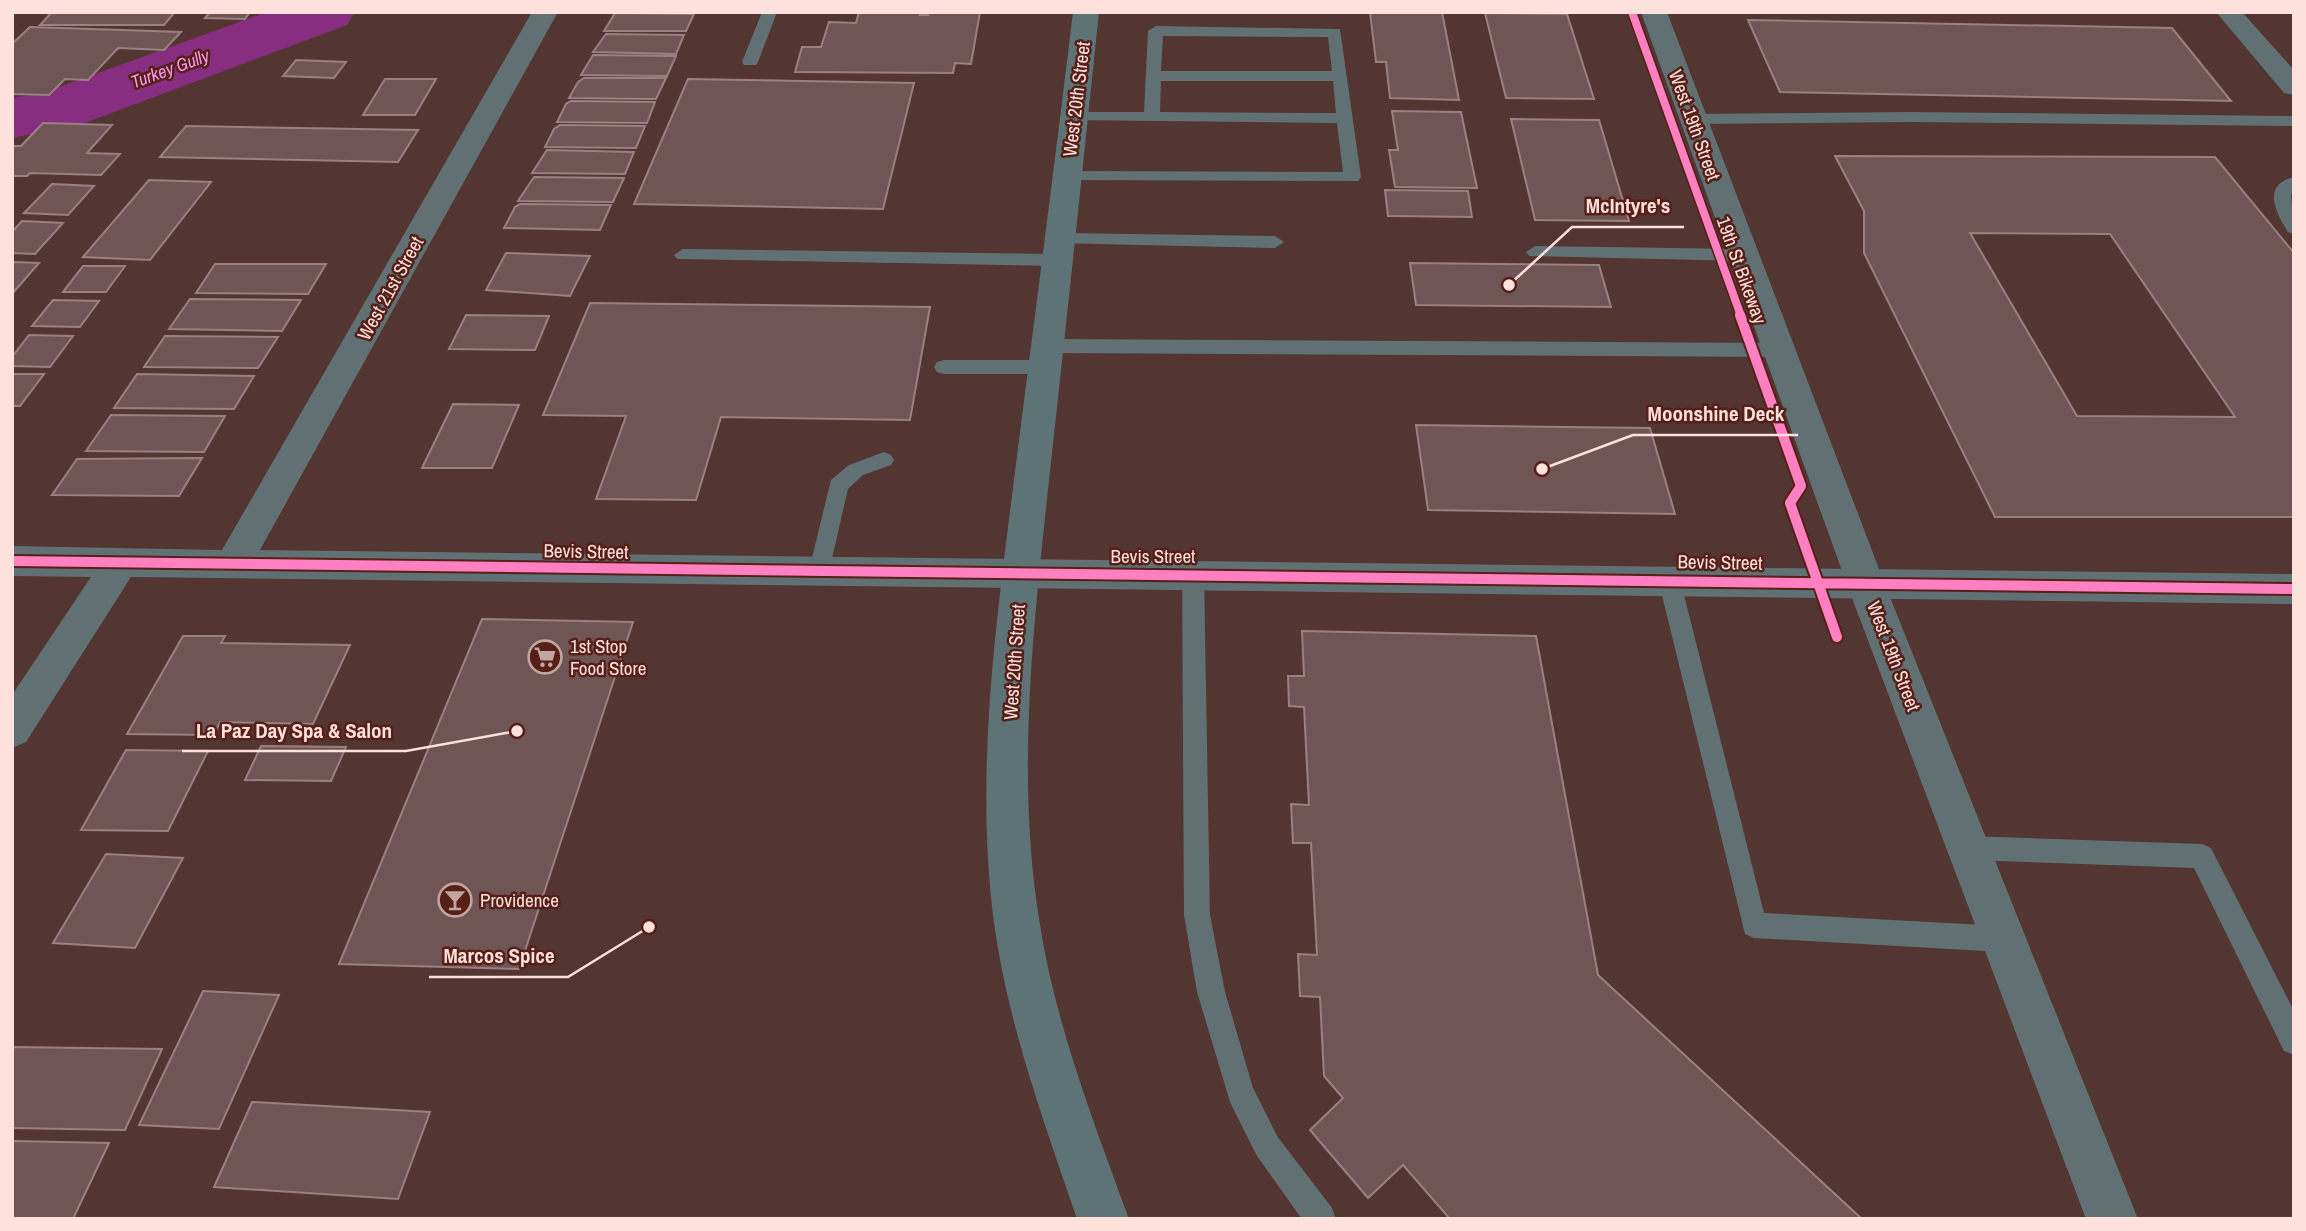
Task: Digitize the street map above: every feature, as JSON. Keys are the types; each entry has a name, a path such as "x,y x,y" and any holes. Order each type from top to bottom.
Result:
{"main road":[{"name":"West 20th Street","path":"1086,12 1021,573 1010,691 1010,861 1017,926 1044,1051 1104,1219"}],"street":[{"name":"West 21st Street","path":"233,564 545,12"},
{"name":"West 19th Street","path":"1654,12 1865,582 2112,1219"},
{"path":"2228,12 2294,87"},
{"name":"Bevis Street","path":"12,561 1669,579 2294,589"},
{"path":"12,730 120,563"}],"lane":[{"path":"750,62 770,12"},
{"path":"1067,176 1352,177 1335,32 1156,31 1152,117"},
{"path":"1153,76 1340,76"},
{"path":"1074,117 1345,118"},
{"path":"1693,119 1925,117 2294,121"},
{"path":"2294,182 2282,193 2282,206 2294,228"},
{"path":"683,256 1059,250 1275,242"},
{"path":"1535,252 1744,254"},
{"path":"944,367 1046,357 1781,350"},
{"path":"820,570 838,486 856,470 884,460"},
{"path":"1192,574 1197,915 1211,992 1240,1092 1267,1146 1321,1219"},
{"path":"1669,579 1754,925 2003,939"},
{"path":"1968,848 2202,856 2294,1041"}],"building":[{"path":"52,12 175,12 164,25 40,25"},
{"path":"210,12 250,12 245,19 205,18"},
{"path":"859,12 920,12 920,15 928,15 929,12 980,12 971,64 955,63 953,73 795,72 802,47 821,47 829,22 856,23"},
{"path":"1370,12 1442,12 1459,100 1390,98 1386,62 1376,62"},
{"path":"615,13 694,14 686,31 604,31"},
{"path":"1485,13 1567,14 1594,99 1506,98"},
{"path":"1748,20 2172,28 2231,101 1780,92"},
{"path":"30,27 181,32 164,50 118,48 88,80 65,79 49,95 12,94 12,44"},
{"path":"606,34 684,35 676,54 593,52"},
{"path":"593,55 676,56 667,76 581,75"},
{"path":"296,60 346,62 334,78 283,76"},
{"path":"584,78 666,78 656,99 569,98 578,82"},
{"path":"385,79 436,79 415,115 363,115"},
{"path":"688,79 914,83 883,209 634,204"},
{"path":"571,101 655,102 647,123 557,122 566,104"},
{"path":"1392,111 1461,112 1477,188 1395,187 1389,150 1398,150"},
{"path":"1511,119 1599,120 1629,221 1535,220"},
{"path":"43,123 112,125 87,153 120,154 101,175 30,173 27,176 12,176 12,146 21,146"},
{"path":"560,125 645,126 636,148 545,147 554,129"},
{"path":"186,126 418,130 398,162 160,157"},
{"path":"547,150 634,152 625,174 532,173"},
{"path":"1835,156 2215,157 2294,253 2294,517 1995,517 1864,253 1864,211","holes":["1970,233 2110,234 2235,417 2077,416"]},
{"path":"534,177 624,178 613,202 518,201"},
{"path":"149,180 211,182 150,260 83,257"},
{"path":"52,184 94,186 68,215 24,213"},
{"path":"1385,190 1468,191 1472,217 1388,216"},
{"path":"520,204 611,205 600,230 504,228 515,207"},
{"path":"22,221 63,223 35,254 12,253 12,232"},
{"path":"506,253 590,256 570,296 486,290"},
{"path":"12,262 39,263 12,294"},
{"path":"1410,263 1599,265 1611,307 1416,305"},
{"path":"215,264 326,264 308,294 196,293"},
{"path":"83,266 125,266 106,292 63,292"},
{"path":"190,299 301,300 282,331 169,329"},
{"path":"53,300 99,301 80,327 32,326"},
{"path":"590,303 930,307 910,420 721,417 696,500 596,499 626,416 543,415"},
{"path":"466,315 549,316 535,350 449,349"},
{"path":"29,335 73,336 50,367 12,366 12,357"},
{"path":"165,336 278,337 258,368 144,367"},
{"path":"12,374 44,374 20,406 12,406"},
{"path":"137,374 254,376 234,409 114,408"},
{"path":"453,404 519,405 492,468 422,468"},
{"path":"111,415 225,416 204,452 86,451"},
{"path":"1416,425 1650,428 1675,514 1428,510"},
{"path":"202,458 179,496 52,495 77,459"},
{"path":"482,619 633,622 519,969 339,964"},
{"path":"1302,631 1536,636 1598,975 1862,1219 1450,1219 1403,1165 1368,1198 1310,1130 1343,1098 1324,1076 1320,997 1300,996 1298,954 1317,955 1311,843 1293,843 1291,804 1309,805 1304,707 1289,706 1288,676 1304,676"},
{"path":"183,636 225,636 221,643 350,645 313,724 220,722 214,735 127,734"},
{"path":"261,746 346,747 331,781 245,780"},
{"path":"126,750 208,751 168,831 81,830"},
{"path":"106,854 183,858 135,948 53,943"},
{"path":"203,991 279,995 219,1129 139,1125"},
{"path":"12,1047 162,1049 125,1130 12,1128"},
{"path":"252,1102 430,1112 398,1199 214,1187"},
{"path":"12,1141 109,1143 73,1219 12,1219"}],"waterway":[{"name":"Turkey Gully","path":"12,118 59,110 325,12"}],"cycle path":[{"name":"19th St Bikeway","path":"1632,12 1801,486 1790,503 1837,637"},
{"path":"12,561 2294,589"}],"place":[{"name":"McIntyre's","path":"1509,285"},
{"name":"Moonshine Deck","path":"1542,469"},
{"name":"1st Stop Food Store","path":"545,657"},
{"name":"La Paz Day Spa & Salon","path":"517,731"},
{"name":"Providence","path":"455,900"},
{"name":"Marcos Spice","path":"649,927"}]}
